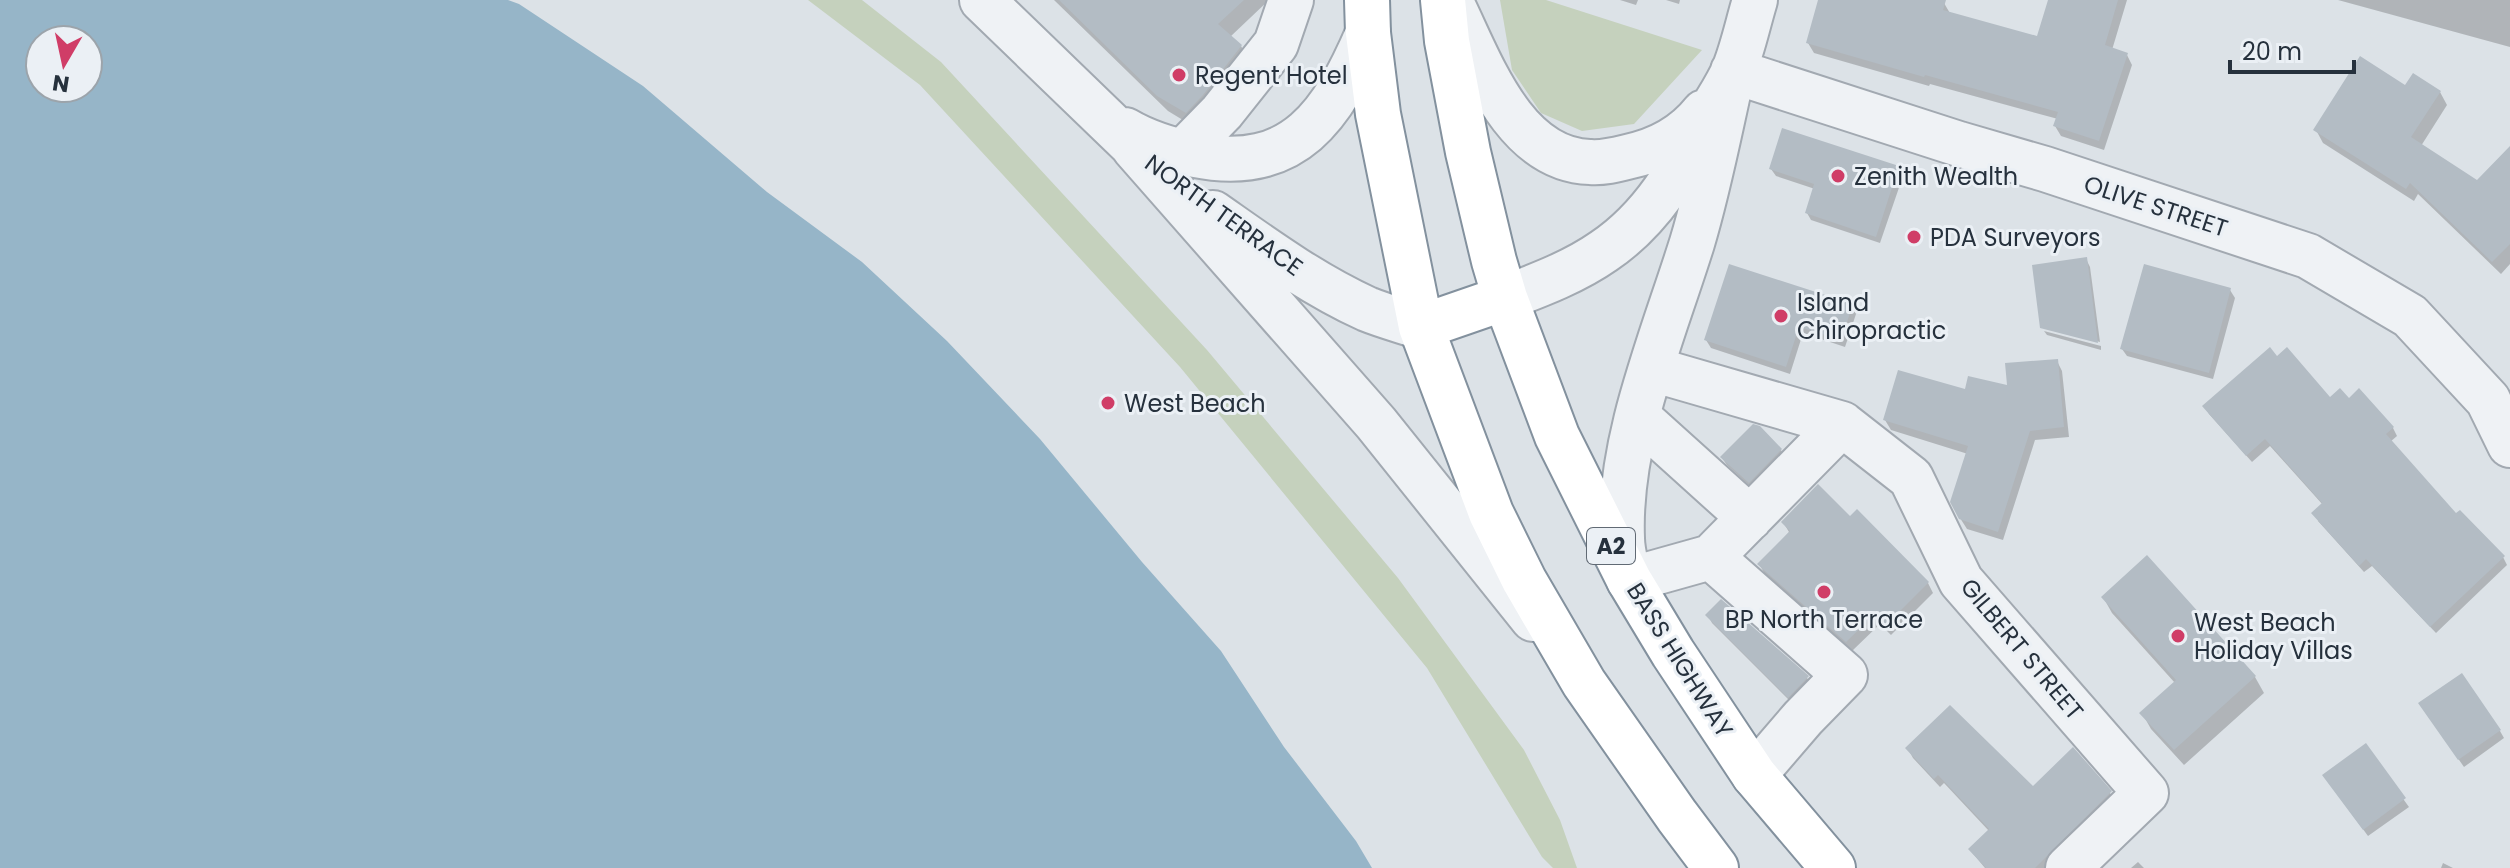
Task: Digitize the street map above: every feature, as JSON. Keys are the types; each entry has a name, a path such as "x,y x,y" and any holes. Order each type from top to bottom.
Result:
{"highway":[{"name":"BASS HIGHWAY","path":"1443,0 1447,41 1480,210 1505,298 1557,436 1629,580 1680,664 1754,775 1833,868"},
{"path":"1368,17 1382,142 1421,327 1491,513 1524,580 1584,683 1716,868"},
{"path":"1421,327 1505,298"}],"street":[{"name":"NORTH TERRACE","path":"982,0 1134,148 1204,207 1280,261 1369,310 1421,327"},
{"path":"1183,152 1222,112 1276,44 1291,0"},
{"path":"1450,0 1499,99 1513,120 1547,149 1567,158 1589,163 1610,161 1638,155 1668,143 1698,120 1733,71"},
{"path":"1755,0 1733,71 1693,239 1638,417 1622,508 1622,541 1629,580 1711,557 1842,424"},
{"path":"1103,116 1154,144 1183,152 1223,159 1266,155 1283,149 1298,140 1325,113 1352,71 1368,17"},
{"path":"1505,298 1590,259 1625,235 1650,211 1686,156 1733,71"},
{"name":"OLIVE STREET","path":"1733,71 2308,256 2410,316 2488,400 2510,445"},
{"path":"1134,148 1376,423 1584,683"},
{"path":"1650,211 1693,239"},
{"name":"GILBERT STREET","path":"1652,369 1842,424 1911,478 1961,581 2146,793 2068,868"},
{"path":"1638,417 1750,518"},
{"path":"1711,557 1845,675 1754,775"}],"green space":[{"path":"808,0 862,0 941,62 1207,350 1398,578 1524,750 1560,820 1577,868 1553,868 1542,857 1427,668 1180,367 920,85"},
{"path":"1500,0 1546,0 1702,50 1634,124 1582,131 1541,113 1512,70"}],"water":[{"path":"0,0 508,0 519,4 643,86 767,192 862,262 947,341 1040,439 1221,651 1284,747 1356,841 1372,868 0,868"}],"building":[{"name":"Regent Hotel","path":"1059,0 1244,0 1218,24 1242,45 1186,113 1157,96"},
{"path":"1818,0 1946,0 1943,10 2037,36 2048,0 2118,0 2105,45 2128,53 2099,141 2053,126 2058,112 1806,43"},
{"path":"2360,56 2405,85 2413,73 2441,91 2411,137 2477,180 2510,146 2510,244 2492,262 2410,183 2406,189 2313,130"},
{"name":"Zenith Wealth","path":"1782,128 1899,166 1876,237 1805,213 1814,184 1769,169"},
{"path":"2087,257 2098,343 2040,328 2032,265"},
{"name":"Island Chiropractic","path":"1729,264 1853,304 1841,340 1799,327 1786,367 1704,340"},
{"path":"2144,264 2231,288 2209,373 2120,349"},
{"path":"2270,347 2277,356 2287,347 2330,397 2340,388 2349,398 2359,388 2394,427 2386,434 2456,513 2460,510 2505,556 2430,627 2366,559 2359,566 2311,513 2322,503 2265,439 2246,456 2202,406"},
{"path":"2058,359 2064,427 2030,431 1998,532 1959,519 1950,502 1968,446 1883,420 1898,370 1965,389 1968,376 2007,385 2005,363"},
{"path":"1753,424 1760,426 1782,449 1749,483 1720,457"},
{"path":"1818,484 1850,516 1857,509 1929,582 1885,626 1874,615 1846,642 1757,564 1790,531 1781,522"},
{"name":"West Beach Holiday Villas","path":"2147,555 2256,676 2174,750 2139,713 2176,680 2101,597"},
{"path":"1721,599 1809,676 1788,698 1705,615"},
{"path":"2462,673 2501,730 2458,760 2418,703"},
{"path":"1950,705 2033,786 2073,747 2112,791 2035,868 1986,868 1968,849 1989,829 1938,775 1934,779 1905,748"},
{"path":"2366,743 2406,798 2363,830 2322,775"}],"place":[{"name":"Regent Hotel","path":"1179,75"},
{"name":"Zenith Wealth","path":"1838,176"},
{"name":"PDA Surveyors","path":"1914,237"},
{"name":"Island Chiropractic","path":"1781,316"},
{"name":"West Beach","path":"1108,403"},
{"name":"BP North Terrace","path":"1824,592"},
{"name":"West Beach Holiday Villas","path":"2178,636"}]}
